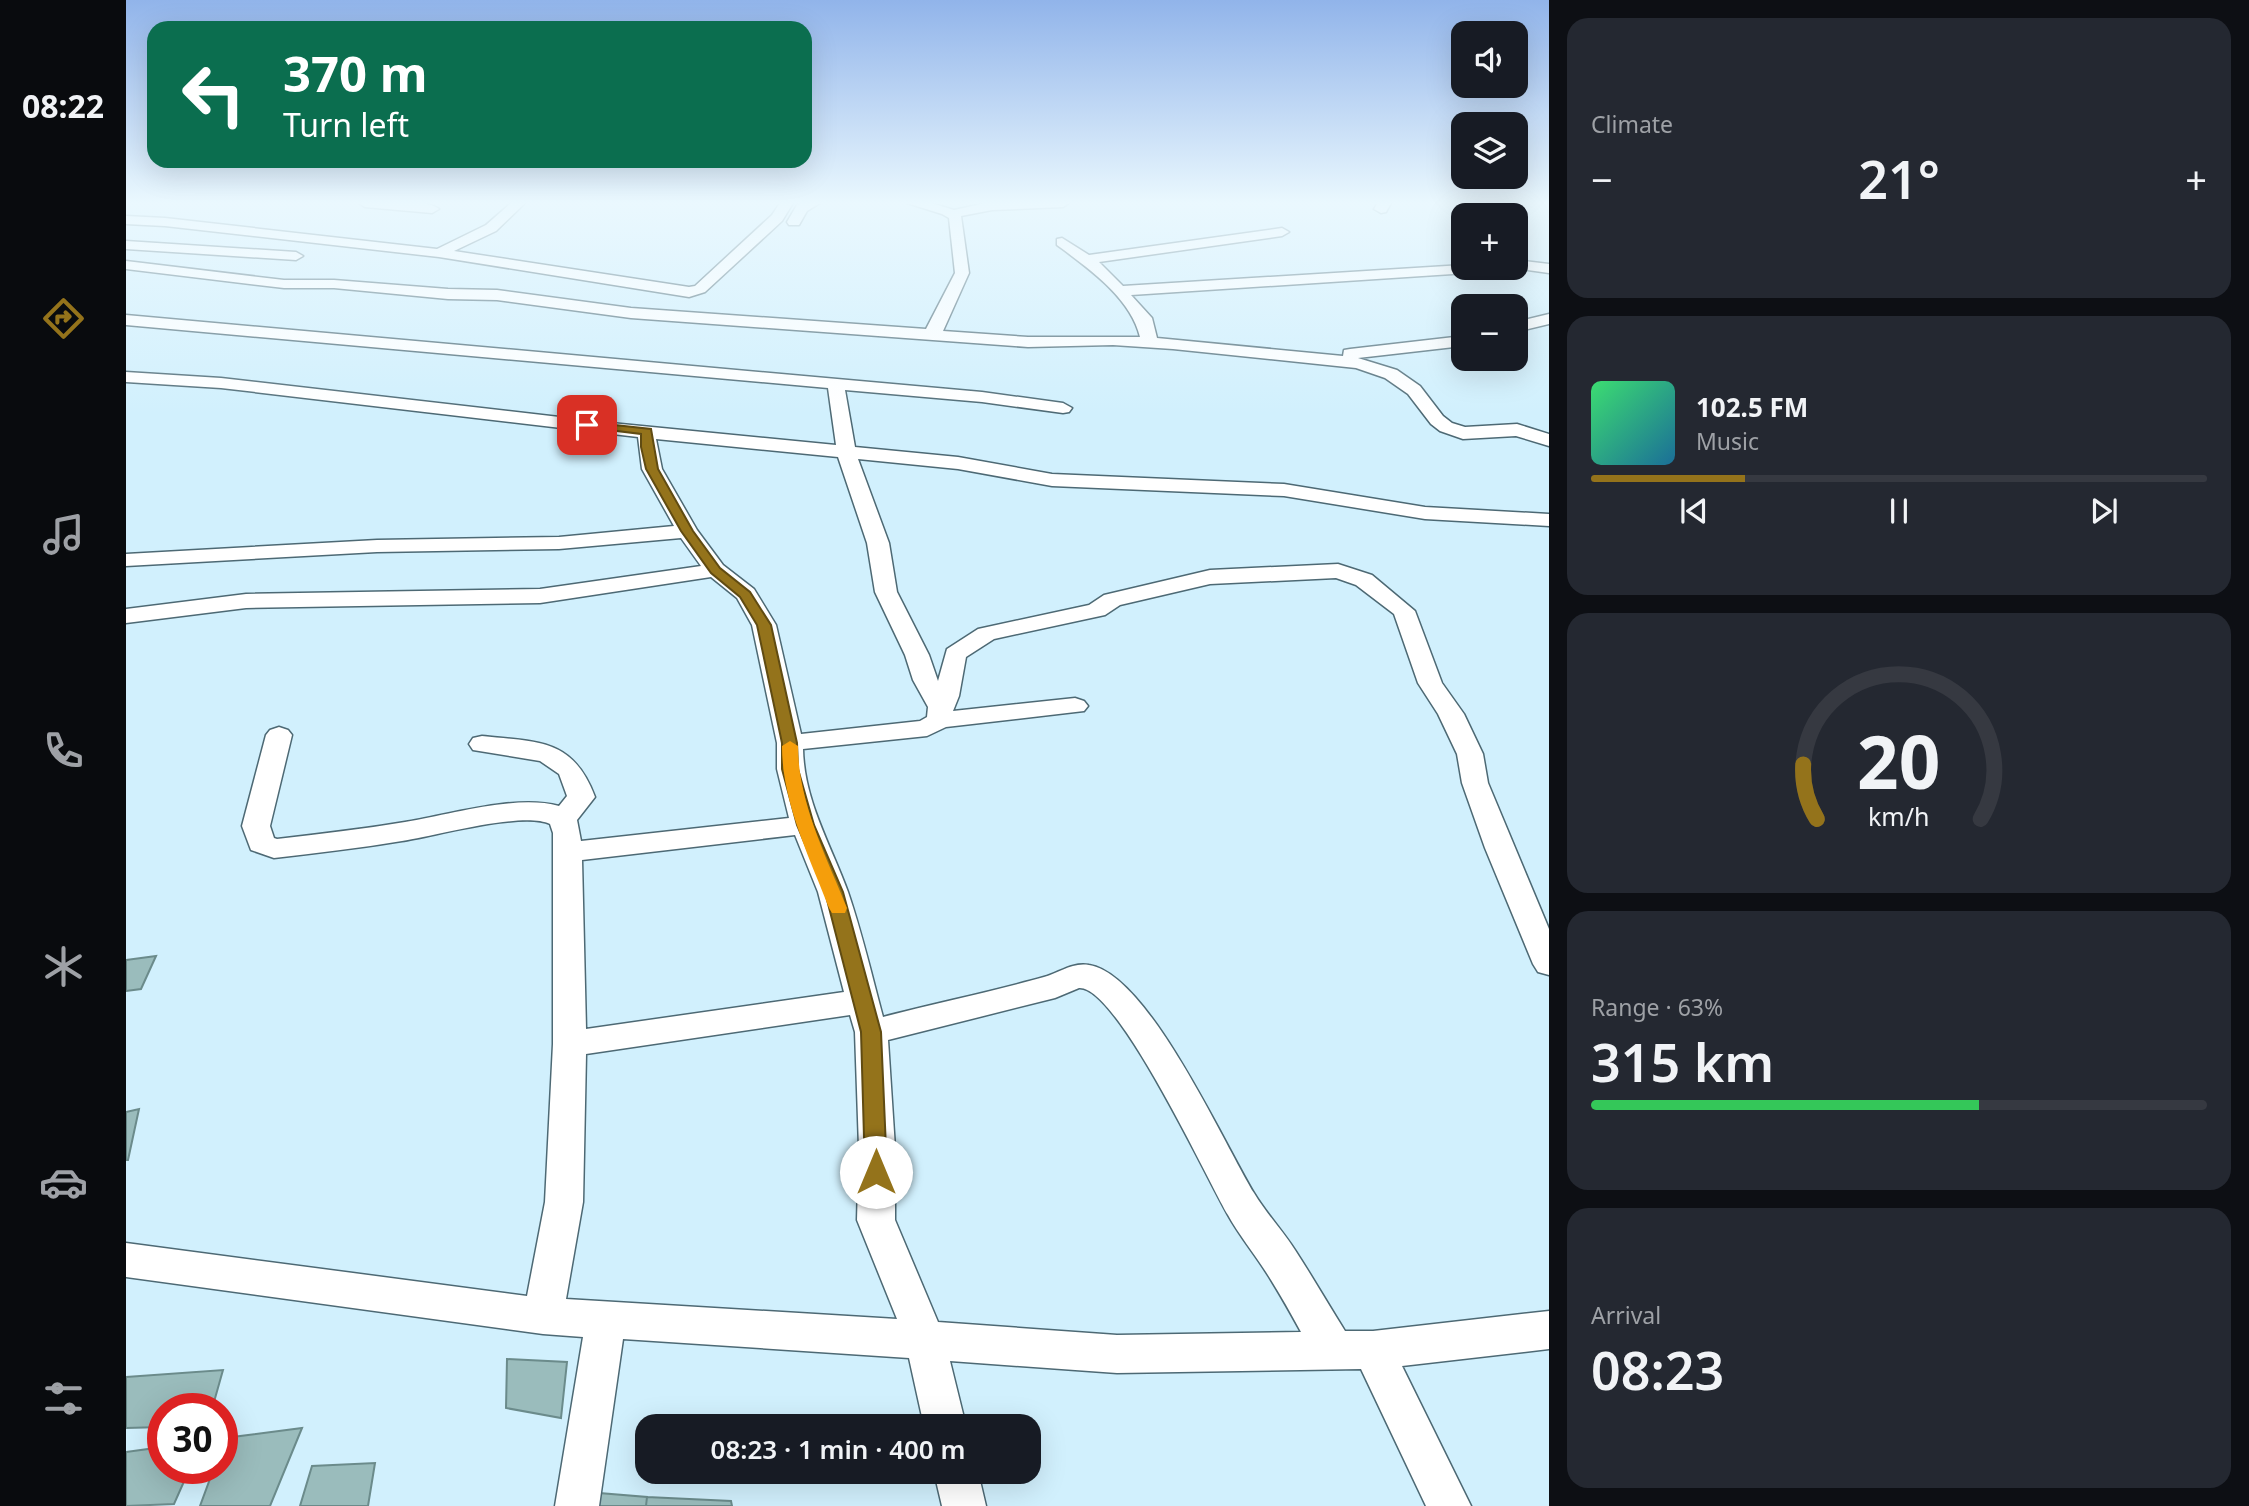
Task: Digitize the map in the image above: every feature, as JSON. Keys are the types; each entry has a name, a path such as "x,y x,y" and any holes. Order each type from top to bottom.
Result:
{"street":[{"path":"200,273 284,284 334,284 448,295 498,295 631,313 1028,342 1113,340 1358,363 1391,374 1415,390 1437,420 1462,433 1517,430 1549,440"},
{"path":"569,273 689,292 700,289 717,273"},
{"path":"938,335 934,329 962,273"},
{"path":"1100,273 1144,318 1150,343"},
{"path":"1120,291 1400,273"},
{"path":"1528,324 1549,319"},
{"path":"126,320 982,397 1063,408"},
{"path":"1306,358 1451,342"},
{"path":"126,377 235,385 958,463 1052,480 1284,491 1424,513 1549,520"},
{"path":"836,385 846,452 878,543 886,592 917,655 940,714"},
{"path":"647,431 652,469 687,531 715,570 746,594 764,625 790,743 790,769 805,825 834,892 867,1016 877,1148 876,1220 925,1339 942,1414"},
{"path":"126,560 377,546 559,543 687,531"},
{"path":"126,616 246,601 540,596 715,570"},
{"path":"790,743 927,728 940,714 947,696 955,654 986,634 1097,610 1112,600 1210,577 1338,571 1364,580 1404,611 1430,683 1451,714 1470,754 1475,783 1489,822 1549,964"},
{"path":"940,714 1075,706"},
{"path":"279,735 256,826 261,843 274,849 341,841 508,813 548,812 563,820 567,832 570,1044 564,1202 543,1316"},
{"path":"482,744 527,750 546,755 566,765 581,797 563,820"},
{"path":"567,852 805,825"},
{"path":"570,1044 867,1016 1055,986 1074,978 1088,976 1103,982 1154,1046 1242,1206 1280,1260 1353,1350 1449,1506"},
{"path":"126,1260 543,1316 925,1339 1117,1354 1353,1350 1549,1330"},
{"path":"577,1506 606,1320"},
{"path":"959,1484 964,1506"}],"building":[{"path":"156,956 141,989 126,991 126,960"},
{"path":"139,1109 128,1160 126,1160 126,1112"},
{"path":"507,1359 567,1362 561,1418 506,1408"},
{"path":"223,1370 217,1393 147,1393 147,1427 126,1428 126,1377"},
{"path":"302,1428 270,1506 200,1506 208,1484 238,1484 238,1436"},
{"path":"147,1449 147,1484 183,1484 174,1504 126,1506 126,1452"},
{"path":"375,1463 368,1506 300,1506 312,1466"},
{"path":"587,1492 647,1497 646,1506 585,1506"},
{"path":"647,1497 731,1501 732,1506 646,1506"}],"slow traffic":[{"path":"790,746 790,769 805,825 834,892 838,908"}],"route":[{"path":"587,425 647,431 652,469 687,531 715,570 746,594 764,625 790,743 790,769 805,825 834,892 871,1032 876,1172"}]}
